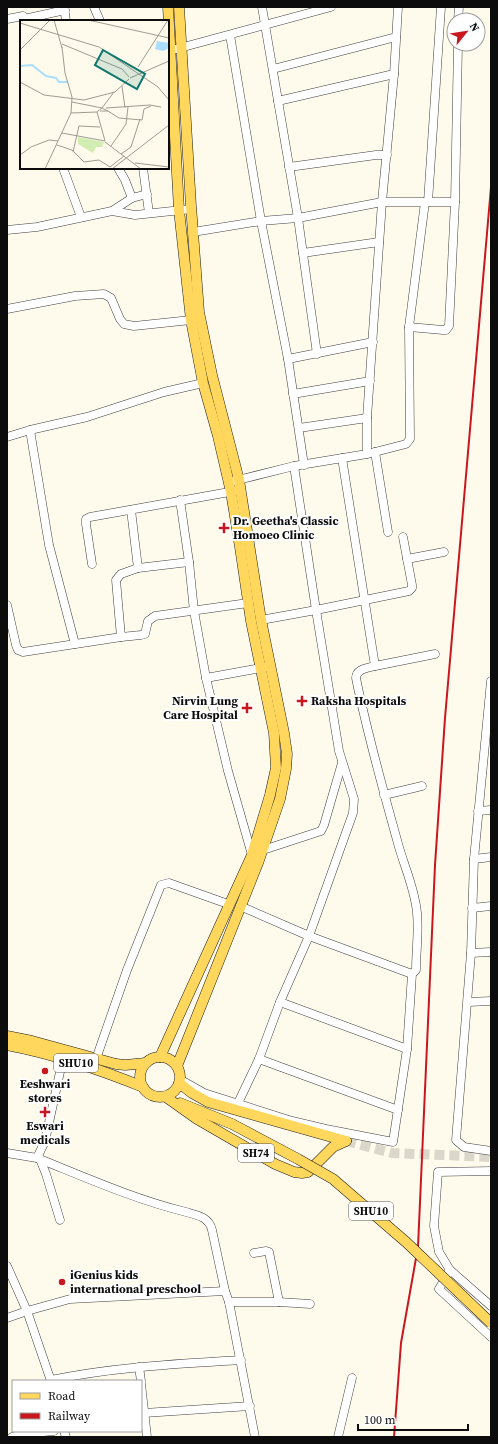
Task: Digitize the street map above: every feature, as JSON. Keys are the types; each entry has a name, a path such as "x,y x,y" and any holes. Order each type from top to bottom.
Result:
{"main road":[{"path":"168,7 169,20"},
{"path":"169,29 179,210 191,320 203,383 218,436 235,486 240,547 248,603 266,667 284,733 287,754 286,769 280,800 263,850 177,1066 169,1059 160,1057 228,904 252,855 270,795 276,768 274,733 266,667 261,620 235,486 199,312 180,47 179,7"},
{"name":"SHU10","path":"7,1036 125,1065 146,1064 150,1060 160,1057"},
{"name":"SHU10","path":"7,1045 63,1058 118,1077 143,1088 149,1094 157,1097 167,1096 181,1104 200,1110 232,1124 333,1179 406,1242 491,1323"},
{"path":"143,1088 140,1079 141,1071 146,1064"},
{"name":"SHU10","path":"177,1066 179,1070 179,1083 192,1104 200,1110"},
{"path":"167,1096 179,1083"},
{"name":"SH74","path":"167,1096 197,1119 275,1164 294,1172 308,1172 333,1147 346,1142 208,1102 192,1093 179,1083"}],"street":[{"path":"20,7 24,19"},
{"path":"94,7 100,20"},
{"path":"262,7 298,218 316,354"},
{"path":"170,51 180,47 331,7"},
{"path":"388,532 371,453 367,418 382,202 394,74 398,7"},
{"path":"92,564 86,519 94,515 132,510 180,500 235,486 294,466 371,453 406,444 410,439 409,327 427,202 441,7"},
{"path":"7,19 24,19 64,9 66,20"},
{"path":"230,34 261,221 288,359 304,465"},
{"path":"273,69 396,37"},
{"path":"409,327 446,330 449,326 455,202 458,52"},
{"path":"278,101 394,74"},
{"path":"289,167 376,155 386,155"},
{"path":"63,169 81,217"},
{"path":"119,169 125,180 132,198"},
{"path":"143,169 149,213"},
{"path":"112,211 132,198 147,194"},
{"path":"193,232 261,221 298,218 382,202 455,202"},
{"path":"7,230 37,227 112,211 135,215 191,209"},
{"path":"303,253 379,242"},
{"path":"7,309 75,296 104,294 111,298 120,319 124,324 134,326 191,320"},
{"path":"288,359 373,342"},
{"path":"293,394 370,381"},
{"path":"7,437 86,417 164,392 203,383"},
{"path":"299,428 367,418"},
{"path":"30,430 49,545 75,644"},
{"path":"342,458 376,666"},
{"path":"238,1103 259,1059 280,1002 309,936 353,812 354,799 339,751 294,466"},
{"path":"180,500 194,611 206,678 228,771 252,855"},
{"path":"132,510 138,568"},
{"path":"261,620 409,591 412,588 403,537"},
{"path":"407,559 444,552"},
{"path":"121,637 116,580 120,574 138,568 189,562"},
{"path":"7,604 16,645 18,650 23,652 141,635 144,634 148,621 155,616 248,603"},
{"path":"179,1083 204,1093 299,1123 393,1142 407,1049 412,974 416,970 418,926 417,912 411,885 384,795 356,674 376,666 434,654"},
{"path":"206,678 266,667"},
{"path":"491,681 474,859 468,1002 456,1140 464,1147 491,1151"},
{"path":"263,850 321,831 343,763"},
{"path":"384,795 422,786"},
{"path":"478,811 491,810"},
{"path":"474,859 491,857"},
{"path":"96,1059 127,970 161,885 169,883 228,904"},
{"path":"240,906 309,936 412,974"},
{"path":"472,908 491,906"},
{"path":"471,953 491,952"},
{"path":"468,1002 491,1001"},
{"path":"280,1002 407,1049"},
{"path":"60,1220 46,1174 38,1159 45,1141 63,1058"},
{"path":"259,1059 398,1110"},
{"path":"7,1153 38,1159 153,1204 204,1218 211,1226 225,1291 229,1302 255,1437"},
{"path":"491,1171 438,1172 434,1226 439,1252 450,1270 491,1306"},
{"path":"254,1253 269,1252 279,1302"},
{"path":"7,1266 27,1311 51,1380"},
{"path":"450,1270 439,1289 491,1337"},
{"path":"7,1318 70,1299 225,1291"},
{"path":"229,1302 279,1302 310,1304"},
{"path":"55,1380 78,1374 139,1367 240,1360"},
{"path":"139,1367 141,1380"},
{"path":"338,1437 352,1378"},
{"path":"142,1394 147,1437"},
{"path":"144,1413 250,1406"},
{"path":"12,1437 21,1434 43,1432"}],"tunnel":[{"path":"346,1141 392,1153 491,1157"}],"railway":[{"path":"394,1437 401,1343 418,1247 435,865 445,718 491,187"}],"place":[{"name":"Dr. Geetha's Classic Homoeo Clinic","path":"224,528"},
{"name":"Raksha Hospitals","path":"302,701"},
{"name":"Nirvin Lung Care Hospital","path":"247,708"},
{"name":"Eeshwari stores","path":"45,1071"},
{"name":"Eswari medicals","path":"45,1112"},
{"name":"iGenius kids international preschool","path":"62,1282"}]}
